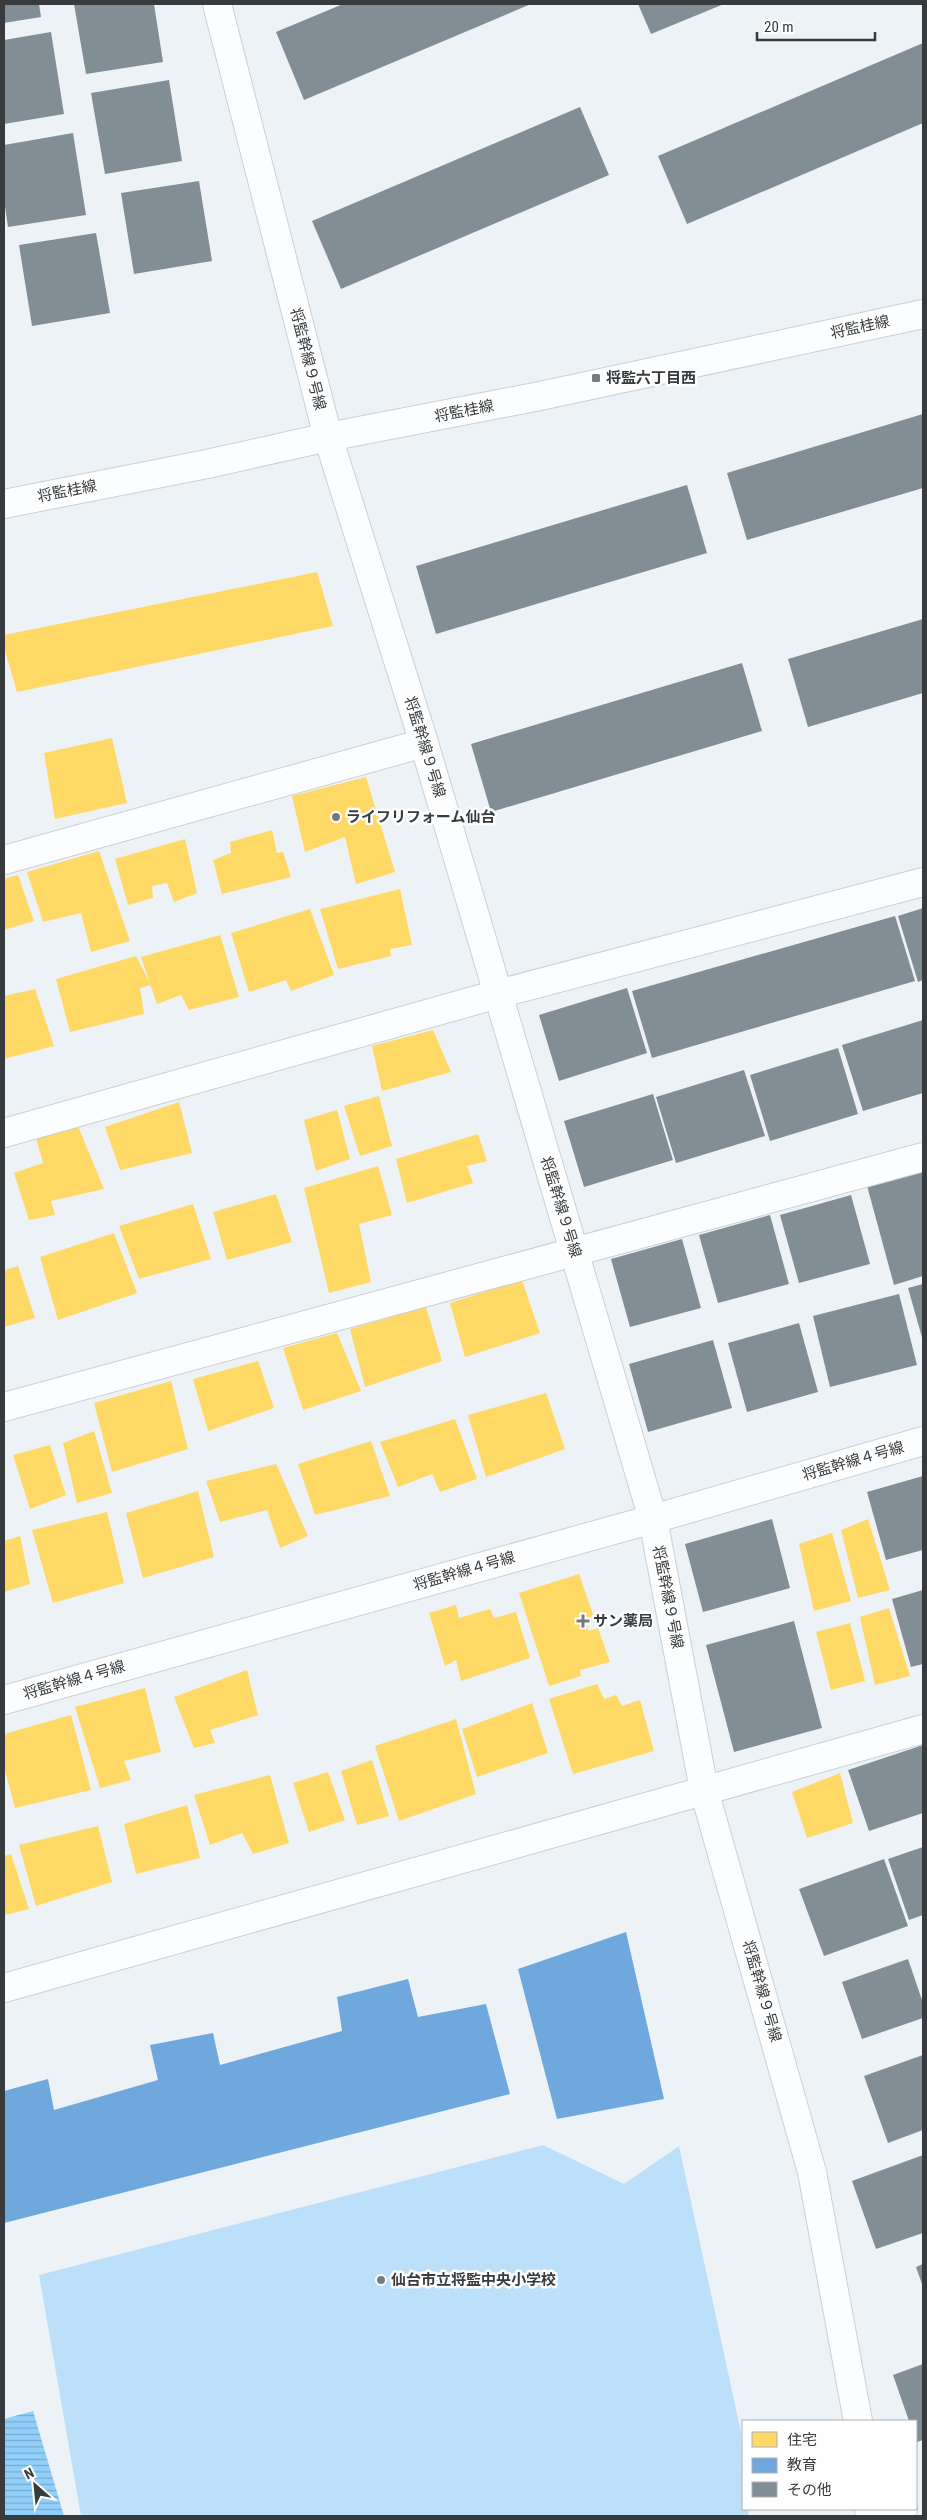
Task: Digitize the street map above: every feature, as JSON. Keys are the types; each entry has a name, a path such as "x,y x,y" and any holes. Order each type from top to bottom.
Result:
{"street":[{"name":"将監幹線９号線","path":"217,4 328,437 424,743 653,1519 704,1790 812,2172 858,2420"},
{"name":"将監桂線","path":"4,504 207,464 328,437 540,396 923,314"},
{"path":"4,860 424,743"},
{"path":"4,1133 498,994 923,882"},
{"path":"4,1407 923,1157"},
{"name":"将監幹線４号線","path":"4,1700 653,1519 923,1441"},
{"path":"4,1988 923,1729"},
{"path":"880,2516 900,2510"}],"shaded area":[{"path":"543,2145 624,2184 679,2146 741,2432 742,2510 748,2510 749,2516 81,2516 39,2275"},
{"path":"33,2411 64,2516 4,2516 4,2419"}],"building: 住宅":[{"path":"317,572 333,626 17,692 4,647 4,635"},
{"path":"112,738 127,803 55,819 44,753"},
{"path":"366,777 395,872 356,884 345,837 305,852 292,796"},
{"path":"272,830 277,853 283,852 291,877 222,894 213,860 231,853 230,842"},
{"path":"185,839 197,893 174,902 167,883 152,886 153,898 128,905 115,859"},
{"path":"99,851 130,941 91,952 81,913 43,922 27,872"},
{"path":"18,875 34,921 4,930 4,879"},
{"path":"400,889 412,945 390,949 391,956 338,969 320,909"},
{"path":"310,909 334,975 291,991 286,980 249,992 231,933"},
{"path":"220,935 239,997 189,1010 181,995 157,1004 141,957"},
{"path":"136,956 151,985 140,988 144,1014 70,1032 56,979"},
{"path":"35,989 54,1046 4,1059 4,996"},
{"path":"433,1030 451,1072 382,1091 372,1046"},
{"path":"379,1096 392,1146 360,1156 344,1106"},
{"path":"179,1102 192,1153 120,1170 105,1127"},
{"path":"337,1110 350,1159 316,1171 304,1120"},
{"path":"78,1126 104,1189 51,1201 55,1215 29,1220 14,1173 43,1163 36,1138"},
{"path":"478,1134 487,1161 467,1166 473,1183 407,1203 396,1159"},
{"path":"378,1166 392,1215 359,1224 371,1282 329,1293 304,1188"},
{"path":"276,1194 292,1242 227,1260 213,1212"},
{"path":"193,1204 211,1259 139,1279 119,1226"},
{"path":"114,1233 137,1293 58,1320 40,1257"},
{"path":"18,1266 35,1318 4,1327 4,1270"},
{"path":"522,1280 540,1333 465,1357 450,1303"},
{"path":"426,1307 442,1361 365,1387 350,1329"},
{"path":"337,1333 361,1391 303,1410 283,1348"},
{"path":"258,1361 274,1408 208,1431 193,1379"},
{"path":"171,1381 188,1449 112,1472 94,1403"},
{"path":"546,1393 565,1449 486,1477 468,1415"},
{"path":"455,1419 477,1479 440,1492 432,1474 398,1487 380,1442"},
{"path":"94,1431 112,1493 77,1503 63,1443"},
{"path":"371,1441 390,1496 315,1515 298,1464"},
{"path":"50,1445 66,1495 30,1509 13,1455"},
{"path":"276,1464 308,1536 280,1548 267,1510 220,1522 206,1481"},
{"path":"198,1491 214,1557 143,1578 126,1513"},
{"path":"107,1512 124,1583 53,1603 32,1530"},
{"path":"868,1519 890,1590 858,1598 841,1530"},
{"path":"832,1533 851,1601 814,1611 799,1544"},
{"path":"20,1536 30,1584 4,1592 4,1541"},
{"path":"579,1574 595,1620 587,1624 588,1631 598,1628 610,1662 580,1670 581,1676 549,1686 519,1593"},
{"path":"456,1605 459,1618 490,1609 494,1618 516,1612 530,1658 461,1681 456,1660 445,1666 429,1613"},
{"path":"889,1608 910,1676 875,1685 860,1617"},
{"path":"850,1623 865,1681 831,1690 816,1632"},
{"path":"247,1670 258,1715 210,1730 215,1743 194,1748 174,1697"},
{"path":"597,1684 604,1699 616,1695 622,1706 640,1700 654,1751 573,1774 549,1699"},
{"path":"145,1688 161,1752 124,1761 131,1780 100,1788 75,1707"},
{"path":"532,1703 548,1753 477,1777 462,1729"},
{"path":"71,1715 91,1790 15,1808 4,1767 4,1734"},
{"path":"456,1719 476,1794 399,1821 375,1746"},
{"path":"372,1760 389,1816 357,1825 341,1771"},
{"path":"328,1772 345,1820 309,1832 293,1783"},
{"path":"840,1773 853,1823 807,1838 792,1792"},
{"path":"270,1775 289,1843 253,1854 242,1833 210,1845 194,1795"},
{"path":"187,1805 200,1858 136,1874 124,1824"},
{"path":"98,1826 112,1882 36,1906 19,1845"},
{"path":"11,1854 29,1909 4,1915 4,1856"}],"building: 教育":[{"path":"626,1932 664,2099 557,2119 518,1969"},
{"path":"408,1979 418,2017 486,2004 510,2094 4,2223 4,2091 48,2079 54,2110 158,2080 150,2045 213,2033 220,2065 342,2031 337,1997"}],"building: その他":[{"path":"4,4 39,4 41,17 4,23"},
{"path":"74,4 154,4 163,62 86,74"},
{"path":"343,4 531,4 304,100 276,32"},
{"path":"638,4 724,4 651,34"},
{"path":"51,32 64,114 4,124 4,40"},
{"path":"923,43 923,123 687,224 658,156"},
{"path":"169,80 182,161 105,174 91,93"},
{"path":"580,107 609,175 341,289 312,221"},
{"path":"73,133 86,215 8,227 4,200 4,145"},
{"path":"199,181 212,261 134,274 121,193"},
{"path":"96,233 110,313 32,326 19,245"},
{"path":"923,414 923,488 747,540 727,473"},
{"path":"687,485 707,553 436,634 416,566"},
{"path":"923,619 923,693 808,727 788,659"},
{"path":"742,663 762,731 491,812 471,744"},
{"path":"923,908 923,980 918,982 898,916"},
{"path":"895,916 915,981 652,1058 632,991"},
{"path":"627,988 647,1053 559,1081 539,1015"},
{"path":"923,1020 923,1093 863,1111 842,1045"},
{"path":"838,1048 858,1114 770,1141 750,1075"},
{"path":"744,1070 765,1136 676,1163 656,1097"},
{"path":"653,1094 673,1160 584,1187 564,1121"},
{"path":"923,1166 923,1276 894,1285 866,1182"},
{"path":"851,1195 870,1264 799,1283 780,1215"},
{"path":"770,1215 789,1284 718,1303 699,1235"},
{"path":"682,1239 701,1308 630,1327 611,1259"},
{"path":"923,1284 923,1341 908,1288"},
{"path":"899,1294 917,1365 830,1387 813,1316"},
{"path":"799,1323 818,1392 747,1412 728,1343"},
{"path":"713,1340 732,1408 648,1432 629,1364"},
{"path":"923,1476 923,1550 886,1560 867,1492"},
{"path":"772,1519 790,1588 703,1612 685,1544"},
{"path":"923,1590 923,1664 911,1667 892,1599"},
{"path":"794,1621 822,1728 734,1752 706,1645"},
{"path":"923,1745 923,1813 869,1831 848,1770"},
{"path":"923,1847 923,1915 909,1920 888,1859"},
{"path":"884,1859 908,1926 824,1956 799,1889"},
{"path":"908,1959 923,2003 923,2018 862,2039 842,1982"},
{"path":"923,2055 923,2130 888,2143 864,2076"},
{"path":"923,2155 923,2233 876,2249 852,2181"},
{"path":"923,2264 923,2287 916,2267"},
{"path":"923,2364 923,2440 917,2442 917,2420 909,2420 893,2375"}],"place":[{"name":"将監六丁目西","path":"596,378"},
{"name":"ライフリフォーム仙台","path":"336,817"},
{"name":"サン薬局","path":"583,1621"},
{"name":"仙台市立将監中央小学校","path":"381,2280"}]}
